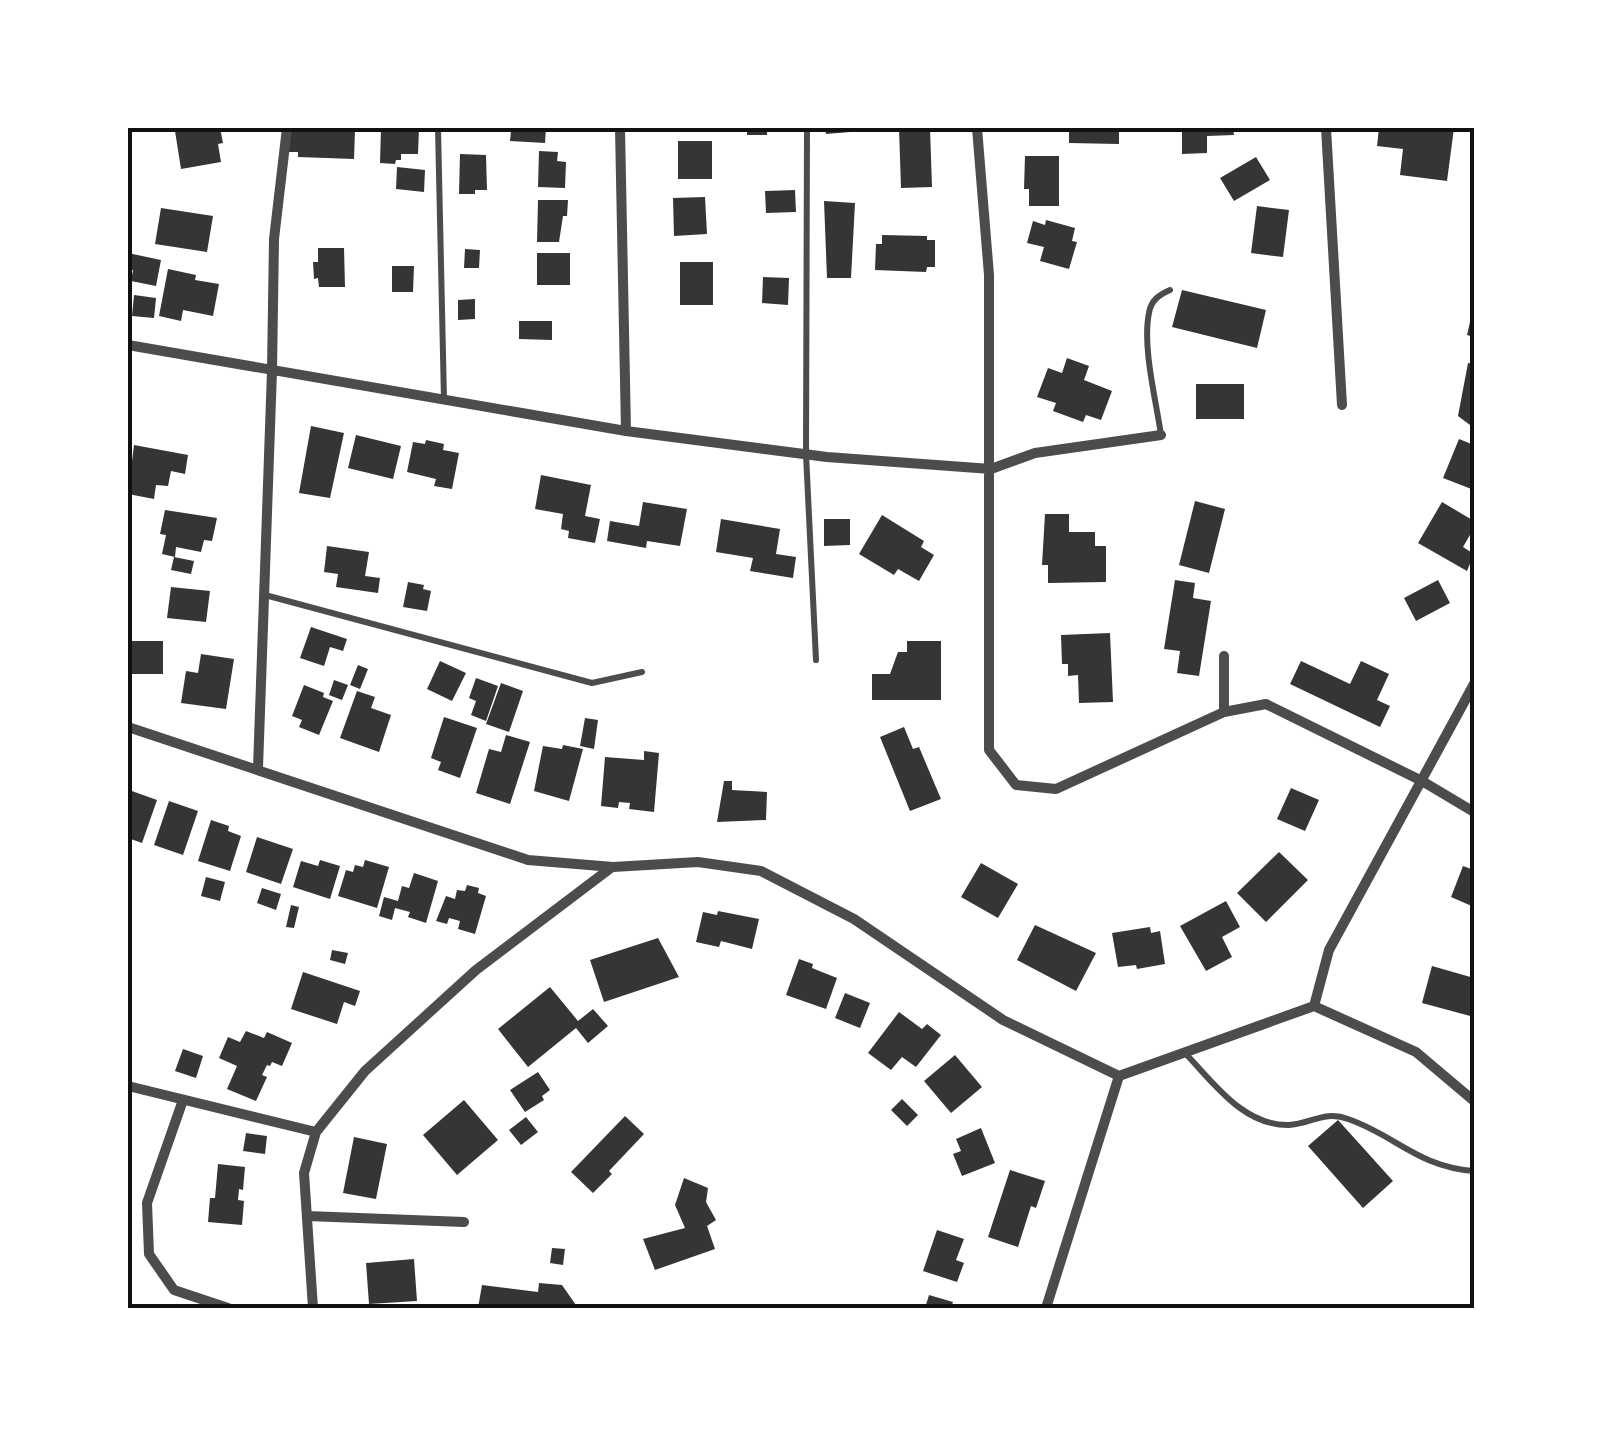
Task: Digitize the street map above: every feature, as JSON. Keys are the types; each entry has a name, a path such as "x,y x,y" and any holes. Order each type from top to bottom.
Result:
{"street":[{"path":"258,768 274,239 287,128"},
{"path":"620,128 626,431"},
{"path":"977,128 989,275 989,750 1016,785 1056,789 1224,712 1266,704 1474,812"},
{"path":"1326,128 1342,406"},
{"path":"128,344 626,431 806,454 991,469 1035,453 1161,434"},
{"path":"1224,656 1224,712"},
{"path":"1314,1006 1329,950 1474,684"},
{"path":"128,727 528,860 613,866 698,862 761,870 854,919 1003,1020 1119,1076 1314,1006 1416,1052 1474,1100"},
{"path":"313,1308 304,1173 316,1132 364,1071 476,970 613,866"},
{"path":"1046,1308 1119,1076"},
{"path":"128,1086 316,1132"},
{"path":"183,1100 147,1203 149,1254 174,1290 228,1308"},
{"path":"307,1216 464,1222"}],"lane":[{"path":"438,128 444,400"},
{"path":"807,128 806,454 816,660"},
{"path":"1161,434 1148,334 1149,310 1157,296 1170,290"},
{"path":"264,595 592,683 642,672"},
{"path":"1185,1052 1240,1109 1267,1122 1290,1125 1322,1114 1347,1118 1417,1158 1457,1170 1474,1170"}],"building":[{"path":"220,128 221,162 181,169 175,131"},
{"path":"289,128 355,130 354,159 298,157 298,152 288,152"},
{"path":"381,128 419,128 418,154 401,154 401,160 395,164 380,163"},
{"path":"498,128 546,128 545,143 510,141 511,131"},
{"path":"747,128 767,128 767,135 747,135"},
{"path":"825,128 850,128 850,132 826,134"},
{"path":"899,128 930,128 932,187 901,188"},
{"path":"1069,128 1119,128 1119,144 1069,143"},
{"path":"1182,128 1233,128 1234,135 1207,136 1207,153 1182,154"},
{"path":"1379,128 1454,128 1447,181 1400,175 1403,149 1377,146"},
{"path":"678,141 712,141 712,179 678,179"},
{"path":"539,151 558,152 557,161 566,162 565,188 538,187"},
{"path":"460,154 486,155 487,190 459,194"},
{"path":"1025,156 1059,156 1059,206 1029,206 1029,189 1024,189"},
{"path":"1256,157 1270,180 1234,201 1220,178"},
{"path":"397,167 425,170 424,192 396,189"},
{"path":"795,190 796,212 766,213 765,191"},
{"path":"705,197 707,234 674,236 673,198"},
{"path":"538,200 568,200 559,242 537,242"},
{"path":"824,201 855,203 851,278 827,278"},
{"path":"1257,206 1289,210 1283,257 1251,253"},
{"path":"161,208 213,216 207,252 155,244"},
{"path":"1046,220 1075,228 1072,241 1077,242 1069,269 1040,261 1044,247 1027,243 1033,221 1045,225"},
{"path":"882,235 927,236 927,240 935,240 935,267 927,267 926,272 875,270 876,244 882,244"},
{"path":"318,248 344,248 345,287 319,287 313,262 318,262"},
{"path":"465,249 480,250 479,268 464,268"},
{"path":"128,253 161,260 156,286 131,281 133,270 128,269"},
{"path":"537,253 570,253 570,285 537,285"},
{"path":"680,262 713,262 713,305 680,305"},
{"path":"392,266 414,266 413,292 392,292"},
{"path":"168,269 219,284 213,316 183,310 181,321 159,316"},
{"path":"763,277 789,278 788,305 762,303"},
{"path":"1182,290 1266,310 1257,348 1172,327"},
{"path":"134,295 156,298 154,318 132,316"},
{"path":"475,299 475,319 458,320 458,300"},
{"path":"1474,310 1474,337 1467,335"},
{"path":"519,321 552,321 552,340 519,339"},
{"path":"1067,358 1089,366 1084,380 1112,391 1101,420 1086,415 1083,422 1053,411 1056,403 1037,397 1048,368 1062,373"},
{"path":"1468,363 1474,364 1474,428 1458,416"},
{"path":"1196,384 1244,384 1244,419 1196,419"},
{"path":"311,426 344,433 330,498 299,493"},
{"path":"356,435 401,446 393,479 348,468"},
{"path":"1459,439 1474,445 1474,490 1443,478"},
{"path":"426,440 444,444 443,450 459,453 452,489 434,486 436,479 407,472 413,442 425,444"},
{"path":"134,445 188,455 185,474 171,471 168,486 156,485 154,499 128,494"},
{"path":"541,475 591,485 585,516 600,519 595,543 568,538 569,531 561,529 563,514 535,509"},
{"path":"1195,501 1225,509 1209,573 1179,565"},
{"path":"643,502 687,509 680,546 647,541 646,548 607,541 610,521 639,526"},
{"path":"1442,502 1474,521 1463,547 1474,554 1467,571 1418,543"},
{"path":"165,510 217,518 212,541 204,540 201,552 176,547 175,557 162,554 166,535 160,534"},
{"path":"1045,514 1069,514 1069,532 1095,532 1095,546 1106,546 1106,582 1048,583 1048,565 1042,565"},
{"path":"882,515 924,541 921,547 934,555 919,581 898,569 894,575 859,554"},
{"path":"721,519 780,529 776,554 796,557 793,578 750,571 753,558 716,552"},
{"path":"824,519 850,519 850,545 824,546"},
{"path":"327,546 369,552 365,576 380,578 378,593 336,587 338,574 324,572"},
{"path":"174,557 194,561 191,574 171,570"},
{"path":"1175,580 1195,583 1193,598 1211,601 1199,676 1177,673 1180,651 1164,649"},
{"path":"1438,580 1450,603 1416,621 1404,598"},
{"path":"408,582 424,585 423,589 431,591 427,611 403,607"},
{"path":"171,587 210,591 206,622 167,618"},
{"path":"311,627 347,639 343,651 330,647 324,666 300,658"},
{"path":"1110,633 1113,702 1079,703 1078,675 1068,676 1068,664 1062,664 1061,635"},
{"path":"128,641 163,641 163,674 128,674"},
{"path":"907,641 941,641 941,700 872,700 872,674 890,674 898,652 907,652"},
{"path":"201,654 234,659 226,709 181,703 186,671 198,673"},
{"path":"440,661 466,673 452,701 427,689"},
{"path":"1301,661 1350,684 1361,661 1389,674 1377,700 1390,706 1380,727 1290,684"},
{"path":"358,665 368,669 360,689 350,685"},
{"path":"476,678 498,686 486,721 471,715 476,701 469,698"},
{"path":"334,680 348,685 342,700 329,695"},
{"path":"501,683 523,691 509,732 486,724"},
{"path":"304,685 333,701 319,735 299,727 302,720 292,716"},
{"path":"357,691 375,697 371,708 391,715 379,752 340,738"},
{"path":"444,717 477,728 460,778 438,770 441,762 431,758"},
{"path":"585,718 598,720 594,749 580,746"},
{"path":"904,727 913,749 919,747 941,799 910,811 880,737"},
{"path":"506,735 530,742 510,804 476,793 489,749 501,752"},
{"path":"563,745 583,749 569,801 534,791 543,746 562,749"},
{"path":"644,751 659,753 654,812 629,809 630,803 619,802 618,808 601,806 605,757 644,760"},
{"path":"724,781 732,781 732,790 767,792 766,820 717,822"},
{"path":"1291,788 1319,800 1305,831 1277,819"},
{"path":"129,790 157,800 142,843 128,838"},
{"path":"169,801 198,811 183,855 154,845"},
{"path":"211,820 229,826 228,831 241,836 230,871 198,861"},
{"path":"257,837 293,849 281,884 246,872"},
{"path":"1279,852 1308,880 1266,922 1237,893"},
{"path":"320,860 340,866 330,899 293,887 301,861 318,866"},
{"path":"365,860 389,867 377,908 338,896 346,870 353,872 355,865 363,867"},
{"path":"981,863 1018,884 998,918 961,897"},
{"path":"1463,866 1474,870 1474,907 1451,897"},
{"path":"414,873 438,881 426,923 395,908 392,920 379,916 384,897 398,901 402,886 409,888"},
{"path":"206,877 225,882 220,901 201,896"},
{"path":"467,885 479,888 478,893 486,896 475,934 458,929 460,921 436,921 446,896 455,899 457,890 465,891"},
{"path":"262,888 281,894 276,910 257,903"},
{"path":"1226,901 1240,927 1222,937 1232,957 1206,971 1180,926"},
{"path":"291,905 299,907 294,928 286,927"},
{"path":"718,911 759,919 752,949 721,941 719,947 696,942 703,912 717,915"},
{"path":"1035,925 1096,953 1076,991 1017,960"},
{"path":"1150,927 1151,933 1160,931 1165,964 1137,969 1136,965 1118,967 1112,933"},
{"path":"658,938 679,977 604,1002 590,960"},
{"path":"332,950 348,953 345,964 330,960"},
{"path":"799,959 837,978 826,1009 786,995"},
{"path":"1432,966 1474,978 1474,1017 1422,1003"},
{"path":"303,972 360,991 355,1006 344,1002 337,1024 291,1009"},
{"path":"550,987 578,1021 593,1009 608,1026 588,1043 576,1028 528,1067 498,1029"},
{"path":"845,993 870,1003 860,1028 835,1018"},
{"path":"899,1012 922,1029 927,1024 941,1035 916,1067 902,1057 891,1070 868,1053"},
{"path":"246,1031 264,1038 267,1032 292,1043 282,1066 272,1062 267,1065 262,1075 267,1077 256,1101 227,1089 237,1066 219,1058 228,1037 240,1042"},
{"path":"183,1049 203,1056 196,1078 175,1071"},
{"path":"955,1055 982,1087 951,1113 924,1081"},
{"path":"538,1072 550,1090 542,1096 544,1100 525,1112 510,1090"},
{"path":"902,1099 918,1115 907,1126 891,1110"},
{"path":"464,1100 498,1140 457,1175 423,1135"},
{"path":"625,1116 644,1134 593,1193 571,1172"},
{"path":"526,1117 538,1132 521,1145 509,1130"},
{"path":"1338,1120 1393,1181 1363,1208 1308,1146"},
{"path":"981,1128 995,1163 962,1176 953,1154 961,1151 956,1139"},
{"path":"246,1133 267,1136 265,1154 243,1151"},
{"path":"354,1137 387,1144 376,1199 343,1193"},
{"path":"218,1164 245,1167 238,1200 244,1201 242,1225 208,1222"},
{"path":"1010,1170 1045,1181 1036,1208 1031,1206 1018,1247 988,1237"},
{"path":"684,1178 708,1188 706,1202 716,1220 707,1226 715,1249 655,1270 643,1239 685,1228 675,1205"},
{"path":"937,1230 964,1239 956,1260 964,1263 957,1282 923,1271"},
{"path":"552,1248 565,1249 563,1265 550,1263"},
{"path":"414,1259 417,1301 369,1304 366,1263"},
{"path":"539,1283 562,1285 578,1308 478,1308 482,1285 538,1292"},
{"path":"929,1295 953,1302 951,1308 925,1308"}]}
